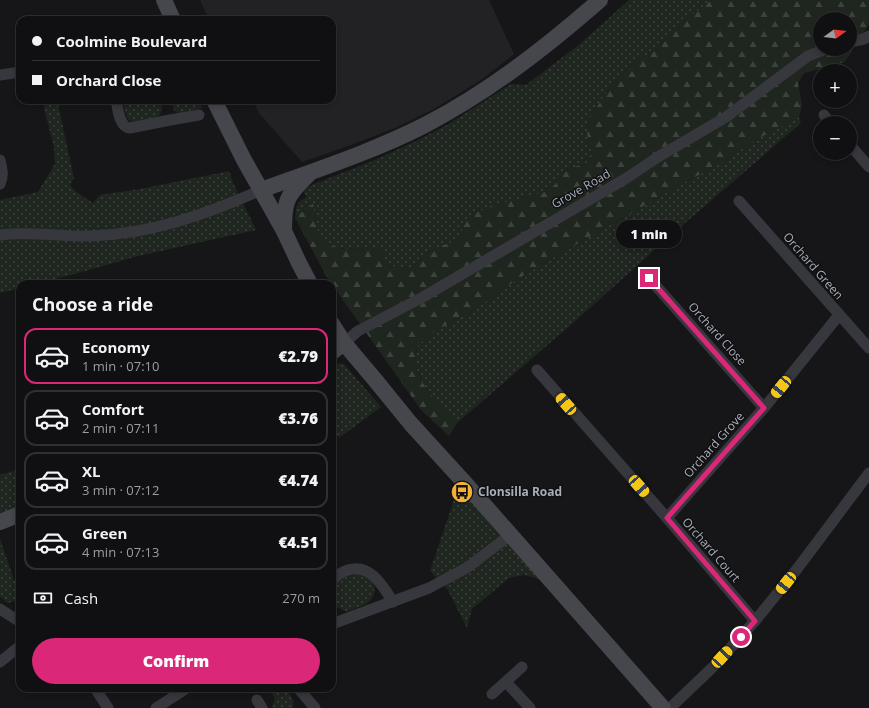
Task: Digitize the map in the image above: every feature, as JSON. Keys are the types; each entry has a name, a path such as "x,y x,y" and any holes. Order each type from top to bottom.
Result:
{"street":[{"path":"164,0 171,16"},
{"path":"0,235 14,233 90,236 147,229 194,216 356,156 409,133 490,87 559,36 600,0"},
{"path":"857,40 869,36"},
{"name":"Grove Road","path":"338,348 358,331 423,297 625,179 658,157 726,117 808,56 813,54"},
{"path":"0,75 16,73"},
{"path":"117,104 123,125 127,128 198,115"},
{"path":"216,104 284,231 308,280"},
{"path":"857,153 869,167"},
{"path":"0,160 3,173 0,184"},
{"path":"284,231 287,201 296,187 311,172"},
{"name":"Orchard Green","path":"738,201 869,348"},
{"name":"Orchard Close","path":"649,278 764,408"},
{"name":"Orchard Grove","path":"667,518 764,408 839,315"},
{"path":"338,348 376,381 411,424 663,708"},
{"name":"Orchard Court","path":"537,370 755,621"},
{"path":"670,708 714,667 755,621 797,569 869,473"},
{"path":"0,522 16,516"},
{"path":"336,623 429,588 480,559 510,535"},
{"path":"336,576 352,569 366,571 375,577 393,602"},
{"path":"0,609 16,619"},
{"path":"0,662 16,649"},
{"path":"492,694 522,667"},
{"path":"506,682 530,708"},
{"path":"98,692 108,708"},
{"path":"156,708 180,692"},
{"path":"301,692 315,708"}],"shaded area":[{"path":"200,0 489,0 514,54 481,80 434,109 395,128 302,162 259,113 254,104 336,104 336,16 207,16"}],"green space":[{"path":"629,0 711,0 684,22 657,49 633,63 613,83 588,120 587,139 592,151 586,164 569,168 549,191 522,198 463,222 462,238 427,252 418,263 409,268 388,266 370,247 347,250 331,245 318,234 313,205 295,218 298,203 307,197 302,189 370,162 412,143 447,125 511,84 526,85 580,44"},
{"path":"711,0 869,0 869,24 857,43 857,12 813,12 813,56 849,56 845,62 838,64 813,64 813,71 804,73 798,83 802,105 799,117 761,137 719,164 535,268 474,310 437,330 418,345 415,360 417,370 425,387 457,423 449,436 421,410 336,290 336,280 328,279 295,218 313,204 318,234 331,245 347,250 370,247 382,249 388,266 409,268 418,263 426,252 462,238 463,222 471,215 491,206 549,191 569,168 586,164 592,151 587,139 588,120 613,83 633,63 657,49 684,22"},
{"path":"43,104 58,104 74,178 70,185 75,191 93,203 100,195 140,189 229,171 234,185 256,230 134,257 51,280 16,280 16,289 0,293 0,200 38,192 55,164 54,147"},
{"path":"123,104 161,104 162,110 159,116 155,118 133,122 127,118"},
{"path":"172,104 200,104 202,108 180,113 174,110"},
{"path":"799,117 801,123 457,423 425,387 417,370 415,358 418,345 437,330 474,310 535,268 719,164 761,137"},
{"path":"340,363 344,364 381,407 339,438 336,434 336,364"},
{"path":"16,470 16,508 0,514 0,475"},
{"path":"459,485 539,579 524,575 509,578 472,609 467,628 448,590 430,571"},
{"path":"0,539 16,583 16,600 8,603 0,597"},
{"path":"354,574 367,577 371,580 375,589 371,599 366,604 352,610 341,610 336,604 336,584 343,578"},
{"path":"271,692 287,692 293,699 293,708 272,708 275,698"}],"place":[{"name":"Clonsilla Road","path":"462,492"}],"route":[{"path":"649,278 764,408 667,518 755,621 741,637"}]}
